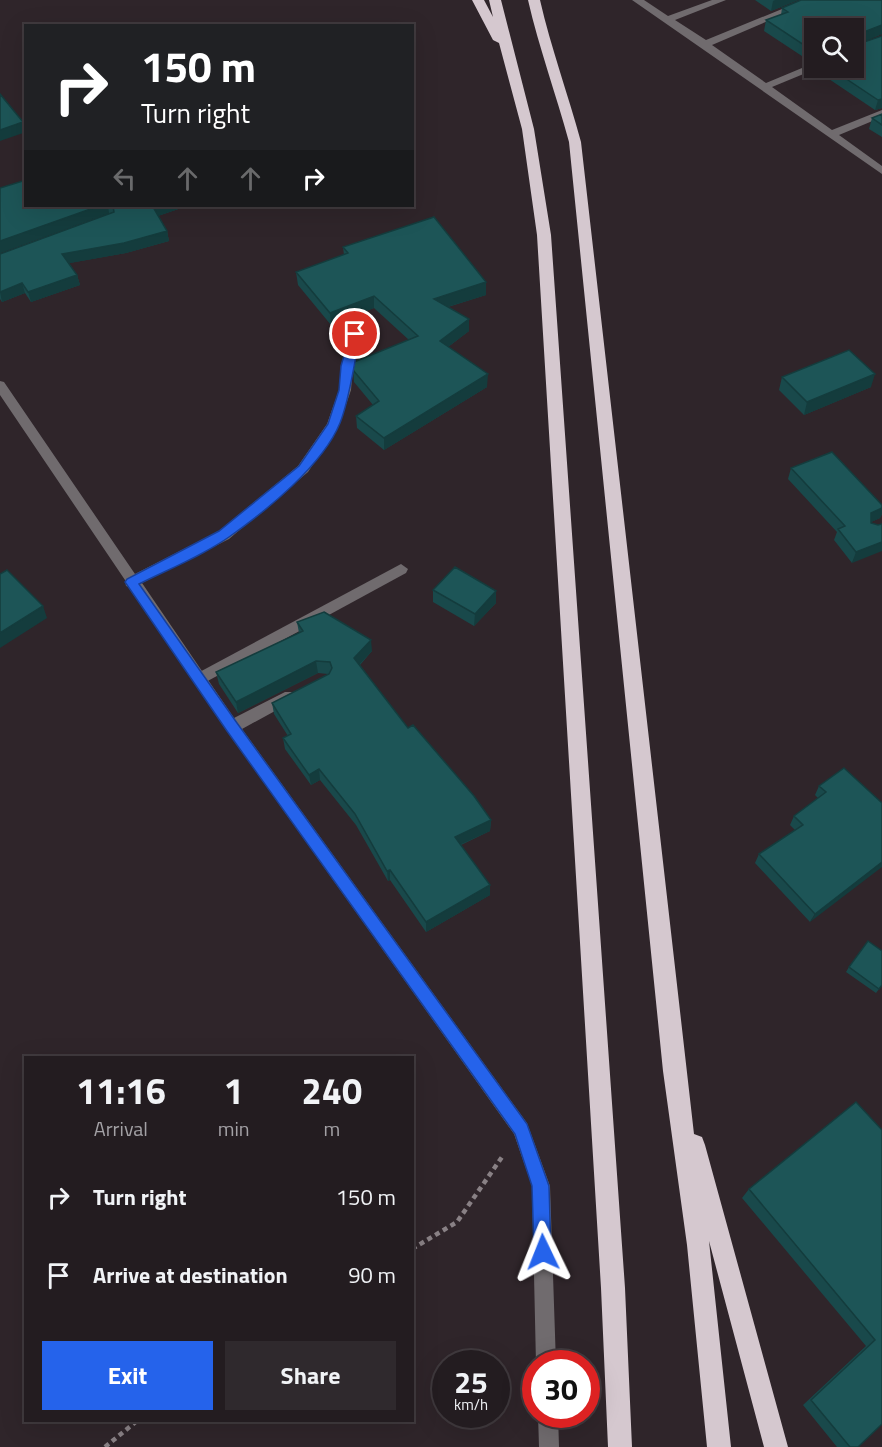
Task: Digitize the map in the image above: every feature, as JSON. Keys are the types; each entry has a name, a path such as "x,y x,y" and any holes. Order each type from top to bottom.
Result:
{"highway":[{"path":"478,0 507,55"},
{"path":"495,0 507,55 528,129 544,235 613,1288 620,1447"},
{"path":"534,1 543,41 560,86 575,142 674,1071 698,1245 719,1447"},
{"path":"674,1071 776,1447"}],"street":[{"path":"637,0 705,44 882,171"},
{"path":"666,20 721,0"},
{"path":"705,44 812,0"},
{"path":"764,87 804,70"},
{"path":"831,135 882,113"},
{"path":"131,582 224,535 303,469 333,425 345,390 347,366 355,334"},
{"path":"0,385 131,582 232,727 521,1129 541,1186 546,1350"},
{"path":"199,679 401,569"},
{"path":"232,727 303,689"},
{"path":"548,1428 549,1447"}],"path":[{"path":"414,1248 457,1222 521,1129"},
{"path":"105,1447 136,1422"}],"building":[{"path":"801,0 882,0 882,25 864,32 864,18 804,18 804,45 766,20 788,12 782,8"},
{"path":"882,36 882,99 878,100 845,78 864,78 864,42"},
{"path":"0,94 23,122 0,130"},
{"path":"882,114 882,125 872,118"},
{"path":"24,181 24,207 96,207 0,241 0,188"},
{"path":"113,207 153,207 167,231 124,243 62,254 77,275 28,292 22,283 0,292 0,254 114,212"},
{"path":"434,217 486,282 434,299 469,319 440,341 488,374 384,438 356,416 379,401 353,370 354,362 418,336 374,296 330,313 296,272 348,253 343,247"},
{"path":"849,350 875,374 807,402 782,377"},
{"path":"832,452 882,505 882,508 871,513 871,523 882,524 882,542 856,552 838,529 845,526 791,468"},
{"path":"455,567 496,591 475,614 433,590"},
{"path":"7,570 43,606 0,633 0,574"},
{"path":"324,612 371,640 354,658 408,728 413,725 474,796 491,820 455,837 490,885 426,922 390,870 387,871 355,814 319,769 309,775 283,738 291,734 272,703 329,674 332,668 330,662 316,661 236,702 216,672 303,631 297,622"},
{"path":"844,768 882,803 882,862 815,914 759,854 803,825 794,816 826,792 819,786"},
{"path":"868,941 882,951 882,985 879,989 849,967"},
{"path":"856,1102 882,1130 882,1424 858,1447 850,1447 811,1400 875,1340 749,1189"}],"route":[{"path":"355,334 347,366 345,390 333,425 303,469 224,535 131,582 232,727 521,1129 541,1186 543,1252"}]}
